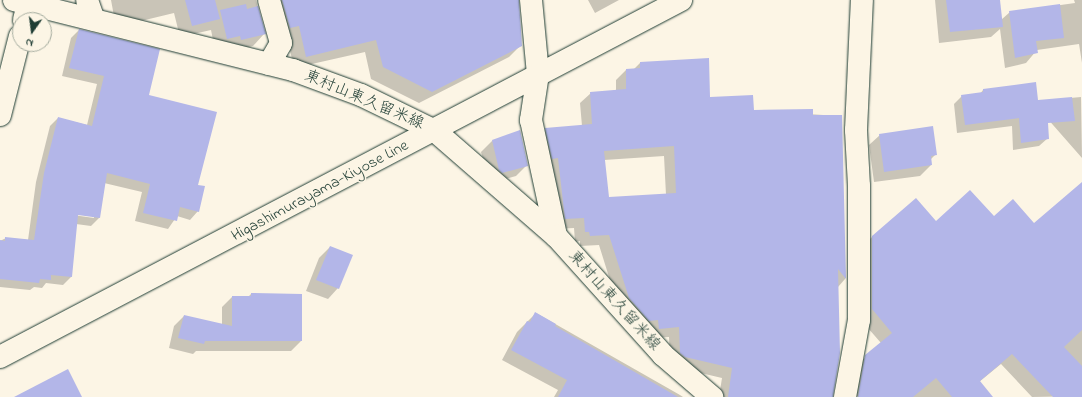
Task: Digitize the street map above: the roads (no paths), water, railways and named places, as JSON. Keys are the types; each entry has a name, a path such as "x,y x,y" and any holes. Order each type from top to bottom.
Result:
{"main road":[{"path":"269,0 281,43 269,64"},
{"path":"531,0 538,74 531,120 556,236"},
{"name":"Higashimurayama-Kiyose Line","path":"0,357 435,131 538,74 681,0"},
{"path":"845,397 859,320 859,186 856,130 862,0"},
{"name":"東村山東久留米線","path":"22,8 91,10 293,70 360,95 435,131 556,236 663,355 712,397"},
{"path":"0,115 16,52"}]}
